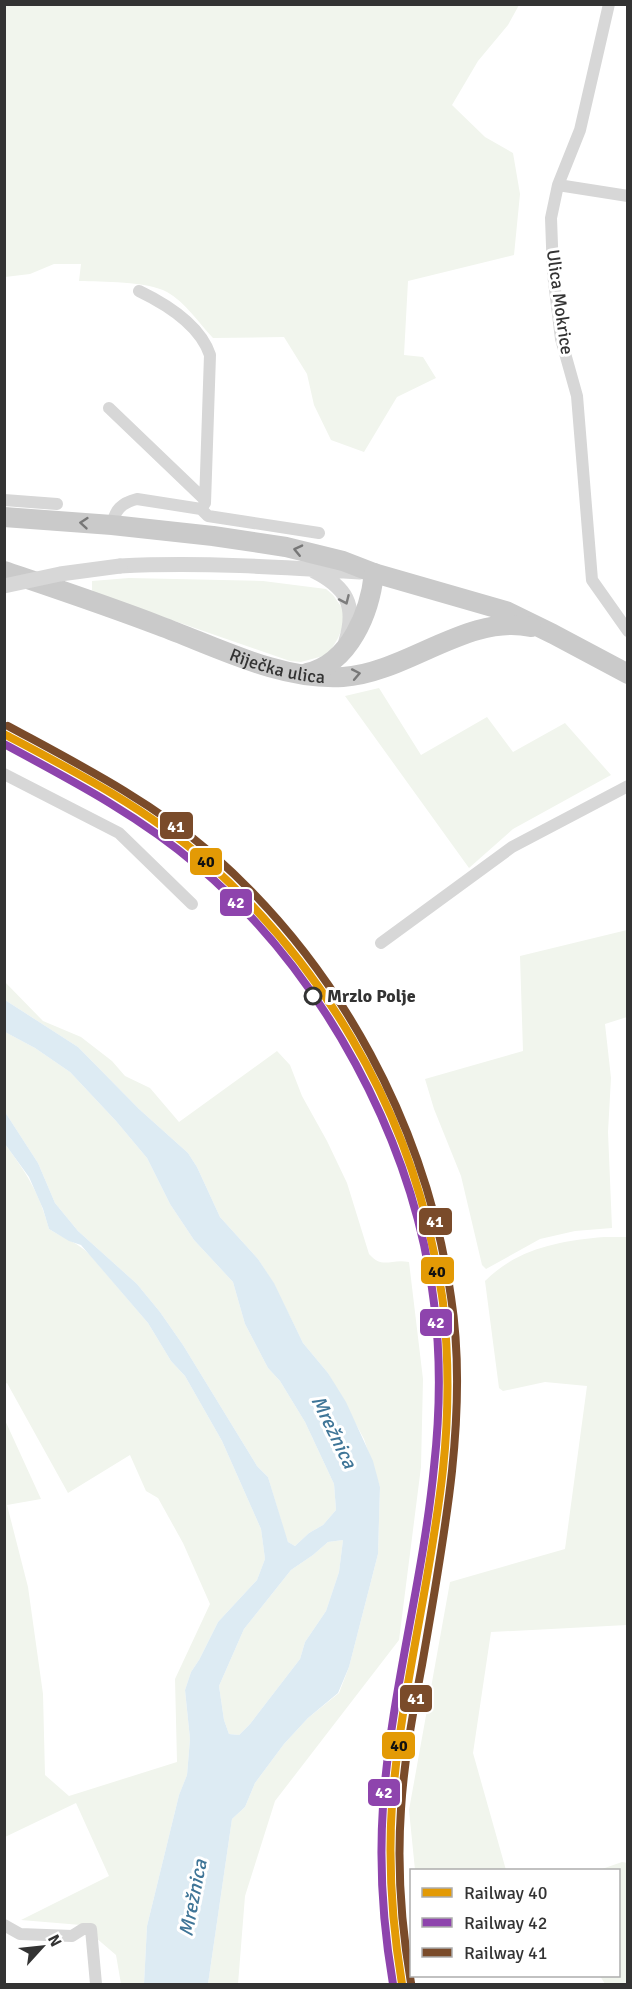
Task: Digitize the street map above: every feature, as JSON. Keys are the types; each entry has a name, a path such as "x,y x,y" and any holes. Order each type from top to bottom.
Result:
{"main road":[{"name":"Riječka ulica","path":"4,517 112,525 213,536 286,548 343,561 374,573 506,611 627,674"},
{"name":"Riječka ulica","path":"4,571 106,605 242,657 298,675 343,677 358,675 394,664 479,630 505,625 527,626 554,634"},
{"path":"298,675 322,668 330,663 355,635 362,621 374,573"}],"street":[{"name":"Ulica Mokrice","path":"609,4 580,130 558,185 551,218 553,273 561,339 577,396 592,580 627,631"},
{"path":"558,185 627,196"},
{"path":"139,291 177,313 209,353 203,504"},
{"path":"109,408 203,504 208,516 319,533"},
{"path":"112,525 118,508 127,501 137,499 203,504"},
{"path":"4,500 57,504"},
{"path":"4,586 60,574 120,566 194,563 374,573"},
{"path":"308,569 337,585 348,602 350,624 344,648"},
{"path":"4,774 119,833 192,904"},
{"path":"381,943 512,847 627,786"},
{"path":"4,1925 20,1934 72,1936 83,1929 91,1929 96,1984"}],"shaded area":[{"path":"4,5 519,5 508,25 478,61 452,105 485,137 513,153 520,194 514,255 408,281 404,355 423,357 436,378 397,397 364,452 331,440 314,405 307,374 284,337 213,338 186,307 167,292 136,284 79,281 81,264 54,264 30,274 5,277"},
{"path":"129,578 263,581 326,589 345,612 344,624 331,650 323,656 301,662 290,661 94,593 92,590 92,581"},
{"path":"379,688 421,755 487,717 513,752 565,723 611,775 513,829 469,868 345,696"},
{"path":"627,930 627,1017 605,1024 611,1078 608,1132 612,1228 575,1231 540,1239 486,1269 482,1265 461,1176 434,1109 425,1079 523,1051 520,956"},
{"path":"4,981 43,1021 81,1037 112,1061 125,1076 150,1088 179,1122 277,1051 290,1065 302,1096 347,1183 369,1254 383,1263 409,1262 423,1379 421,1467 399,1640 275,1801 245,1896 238,1984 208,1984 232,1819 245,1807 255,1783 284,1744 308,1718 339,1693 349,1667 378,1554 380,1487 364,1439 328,1373 303,1343 274,1284 258,1259 220,1217 188,1153 139,1109 78,1047 5,1000"},
{"path":"5,1032 35,1048 70,1072 116,1121 147,1158 170,1204 194,1240 233,1282 245,1324 268,1368 280,1381 305,1422 334,1484 336,1510 323,1525 309,1533 295,1546 288,1542 268,1477 257,1466 183,1345 160,1312 137,1284 78,1231 55,1203 38,1163 5,1112"},
{"path":"5,1144 32,1184 49,1229 90,1255 148,1323 171,1361 185,1376 222,1441 261,1529 265,1559 257,1580 218,1622 191,1672 185,1690 190,1739 187,1775 179,1795 147,1926 144,1984 121,1984 116,1955 81,1925 21,1920 109,1876 76,1803 5,1837 4,1418 41,1499 7,1505 28,1587 43,1694 45,1775 69,1796 177,1762 175,1679 210,1604 183,1543 158,1498 146,1491 130,1455 68,1493 7,1383 5,1384"},
{"path":"627,1237 627,1625 491,1632 473,1753 506,1869 415,1869 409,1810 450,1582 565,1549 587,1386 545,1382 503,1391 499,1388 485,1281 511,1261 526,1254 540,1248 571,1241"},
{"path":"343,1540 339,1572 326,1611 305,1642 300,1659 250,1724 239,1735 229,1734 224,1720 219,1686 244,1629 291,1570 328,1542"},
{"path":"622,1862 628,1863 627,1984 605,1984 601,1977 620,1977 620,1869 602,1869"}],"water":[{"name":"Mrežnica","path":"5,1000 78,1047 139,1109 188,1153 220,1217 258,1259 274,1283 303,1343 328,1373 346,1402 373,1461 380,1487 378,1554 349,1667 338,1693 308,1718 284,1744 255,1783 245,1807 232,1819 208,1984 144,1984 147,1926 179,1795 187,1775 190,1739 185,1690 191,1672 218,1622 257,1580 265,1559 261,1529 222,1441 185,1376 171,1361 148,1323 81,1245 49,1229 29,1177 5,1144 5,1112 38,1163 55,1203 78,1231 137,1284 183,1345 257,1466 268,1477 288,1542 295,1546 309,1533 323,1525 336,1510 334,1484 305,1422 280,1381 268,1368 245,1324 233,1282 194,1240 170,1204 147,1158 70,1072 35,1048 5,1032","holes":["343,1540 339,1572 326,1611 305,1642 300,1659 250,1724 239,1735 229,1734 224,1720 219,1686 244,1629 291,1570 328,1542"]}],"rail line":[{"name":"41","path":"8,726 113,784 164,817 211,853 258,898 300,947 337,999 370,1054 398,1112 421,1172 439,1234 451,1297 456,1340 457,1406 446,1520 402,1791 400,1874 402,1918 410,1976"},
{"name":"40","path":"4,734 109,792 159,824 206,861 248,901 286,944 321,990 352,1039 379,1090 402,1142 420,1197 434,1253 443,1303 447,1406 438,1511 402,1720 392,1804 390,1849 392,1894 402,1984"},
{"name":"42","path":"4,744 104,800 153,831 198,866 243,909 285,956 322,1008 355,1064 383,1121 406,1181 423,1242 434,1303 439,1385 436,1447 429,1510 393,1721 383,1806 381,1851 383,1896 393,1984"},
{"name":"41","path":"410,1977 411,1983"}],"place":[{"name":"Mrzlo Polje","path":"313,996"}]}
